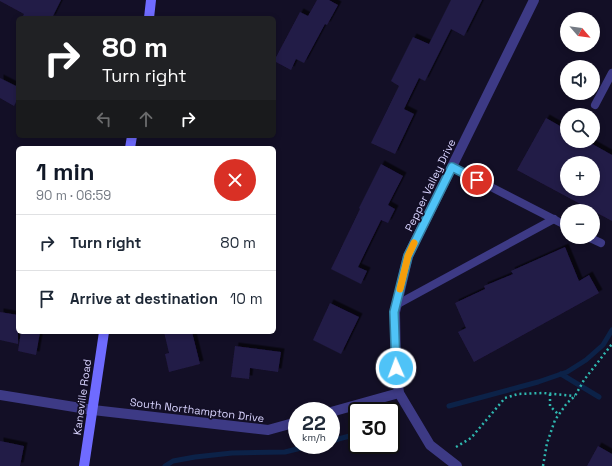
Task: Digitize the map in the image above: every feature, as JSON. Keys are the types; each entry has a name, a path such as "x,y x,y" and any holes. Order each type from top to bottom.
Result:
{"main road":[{"path":"149,16 152,0"},
{"name":"Kaneville Road","path":"84,466 104,334"}],"street":[{"name":"Pepper Valley Drive","path":"399,393 396,368 394,312 408,256 534,0"},
{"path":"340,409 399,393 430,445 457,466"},
{"name":"South Northampton Drive","path":"0,395 93,410 268,430 288,424"}],"lane":[{"path":"595,105 612,73"},
{"path":"452,167 560,222"},
{"path":"396,305 554,219"}],"path":[{"path":"543,466 547,444 555,420 566,403 576,394 584,380 612,344"},
{"path":"443,455 471,438 505,398 518,394 576,394"},
{"path":"550,394 550,406 558,415"}],"building":[{"path":"61,0 53,16 23,16 24,14 0,1"},
{"path":"317,0 329,0 338,5 327,25 325,24 304,63 296,59 291,70 276,62 276,57 300,12 308,16"},
{"path":"451,0 482,0 464,36 451,29 425,81 419,78 404,109 414,114 395,154 371,143 399,86 391,81 413,37 429,44"},
{"path":"0,78 16,86 16,102 14,106 0,98"},
{"path":"546,118 560,126 560,148 600,148 612,155 612,221 600,215 600,204 580,204 565,196 600,196 600,156 560,156 560,193 517,170"},
{"path":"381,164 403,176 388,205 395,209 388,223 381,220 358,267 367,271 361,284 331,269"},
{"path":"565,247 579,281 589,275 599,293 474,362 458,332 466,328 455,303 485,289 484,286 513,274 511,271"},
{"path":"330,303 359,317 341,354 313,340"},
{"path":"0,312 16,315 16,334 18,334 18,344 0,340"},
{"path":"21,334 40,334 36,355 18,351"},
{"path":"164,334 192,334 200,364 169,372 165,354 169,353"},
{"path":"235,346 281,352 278,372 250,368 249,379 231,377"},
{"path":"0,441 24,446 20,466 0,466"},
{"path":"598,446 612,454 612,466 587,466"}],"waterway":[{"path":"449,406 538,382 567,372 586,360 603,345 612,330"},
{"path":"561,374 599,397"},
{"path":"340,439 348,436"},
{"path":"165,466 173,461 195,457 232,453 288,451"}],"slow traffic":[{"path":"400,289 408,256 414,243"}],"route":[{"path":"396,368 394,312 408,256 452,167 477,180"}]}
